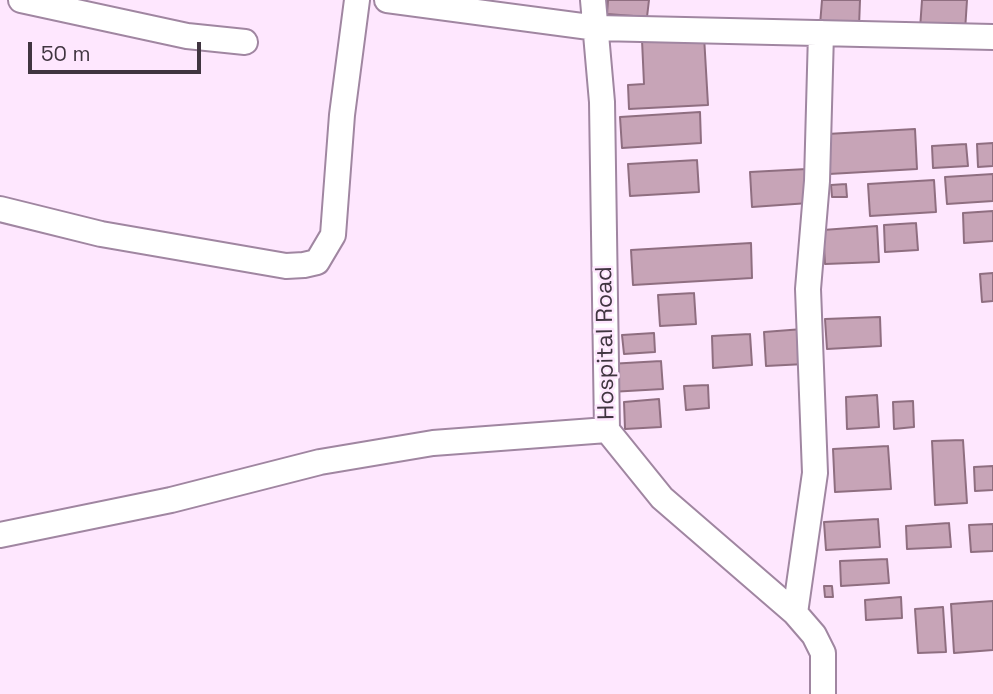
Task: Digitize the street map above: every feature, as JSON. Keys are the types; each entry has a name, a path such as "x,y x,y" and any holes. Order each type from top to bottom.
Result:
{"street":[{"path":"21,0 187,36 245,42"},
{"path":"0,209 101,234 286,266 317,262 332,235 342,116 356,0"},
{"path":"387,0 597,28 993,37"},
{"name":"Hospital Road","path":"593,0 602,102 607,430 662,498 794,613 814,635 822,653 823,694"},
{"path":"794,613 815,473 808,289 817,181 821,33"},
{"path":"0,535 171,500 320,462 370,453 433,443 607,430"}],"building":[{"path":"608,0 649,0 647,17 607,14"},
{"path":"822,0 860,0 859,27 820,25"},
{"path":"922,0 967,0 965,31 920,29"},
{"path":"704,36 708,105 629,109 628,85 644,84 642,40"},
{"path":"700,112 701,143 622,148 620,117"},
{"path":"915,129 917,169 829,174 827,134"},
{"path":"993,143 993,166 978,167 977,144"},
{"path":"966,144 968,166 933,168 932,146"},
{"path":"697,160 699,192 630,196 628,164"},
{"path":"807,169 809,203 752,207 750,172"},
{"path":"993,174 993,201 947,204 945,177"},
{"path":"934,180 936,212 870,216 868,184"},
{"path":"846,184 847,197 832,197 831,185"},
{"path":"993,211 993,241 964,243 963,213"},
{"path":"916,223 918,250 885,252 884,225"},
{"path":"877,226 879,262 825,264 823,230"},
{"path":"751,243 752,278 633,285 631,250"},
{"path":"993,273 993,301 982,302 980,274"},
{"path":"694,293 696,324 660,326 658,295"},
{"path":"880,317 881,346 827,349 825,319"},
{"path":"803,329 805,364 766,366 764,332"},
{"path":"654,333 655,352 624,354 622,335"},
{"path":"750,334 752,365 713,368 712,336"},
{"path":"661,361 663,389 610,392 609,364"},
{"path":"708,385 709,408 686,410 684,386"},
{"path":"877,395 879,427 847,429 846,397"},
{"path":"659,399 661,427 625,429 624,402"},
{"path":"913,401 914,427 894,429 893,402"},
{"path":"963,440 967,503 935,505 932,441"},
{"path":"888,446 891,489 835,492 833,449"},
{"path":"993,466 993,490 975,491 974,467"},
{"path":"878,519 880,547 826,550 824,522"},
{"path":"949,523 951,547 907,549 906,526"},
{"path":"993,524 993,551 971,552 969,525"},
{"path":"887,559 889,583 841,586 840,561"},
{"path":"824,586 832,586 833,597 825,597"},
{"path":"901,597 902,618 866,620 865,600"},
{"path":"993,601 993,650 954,653 951,604"},
{"path":"943,607 946,652 918,653 915,609"}]}
